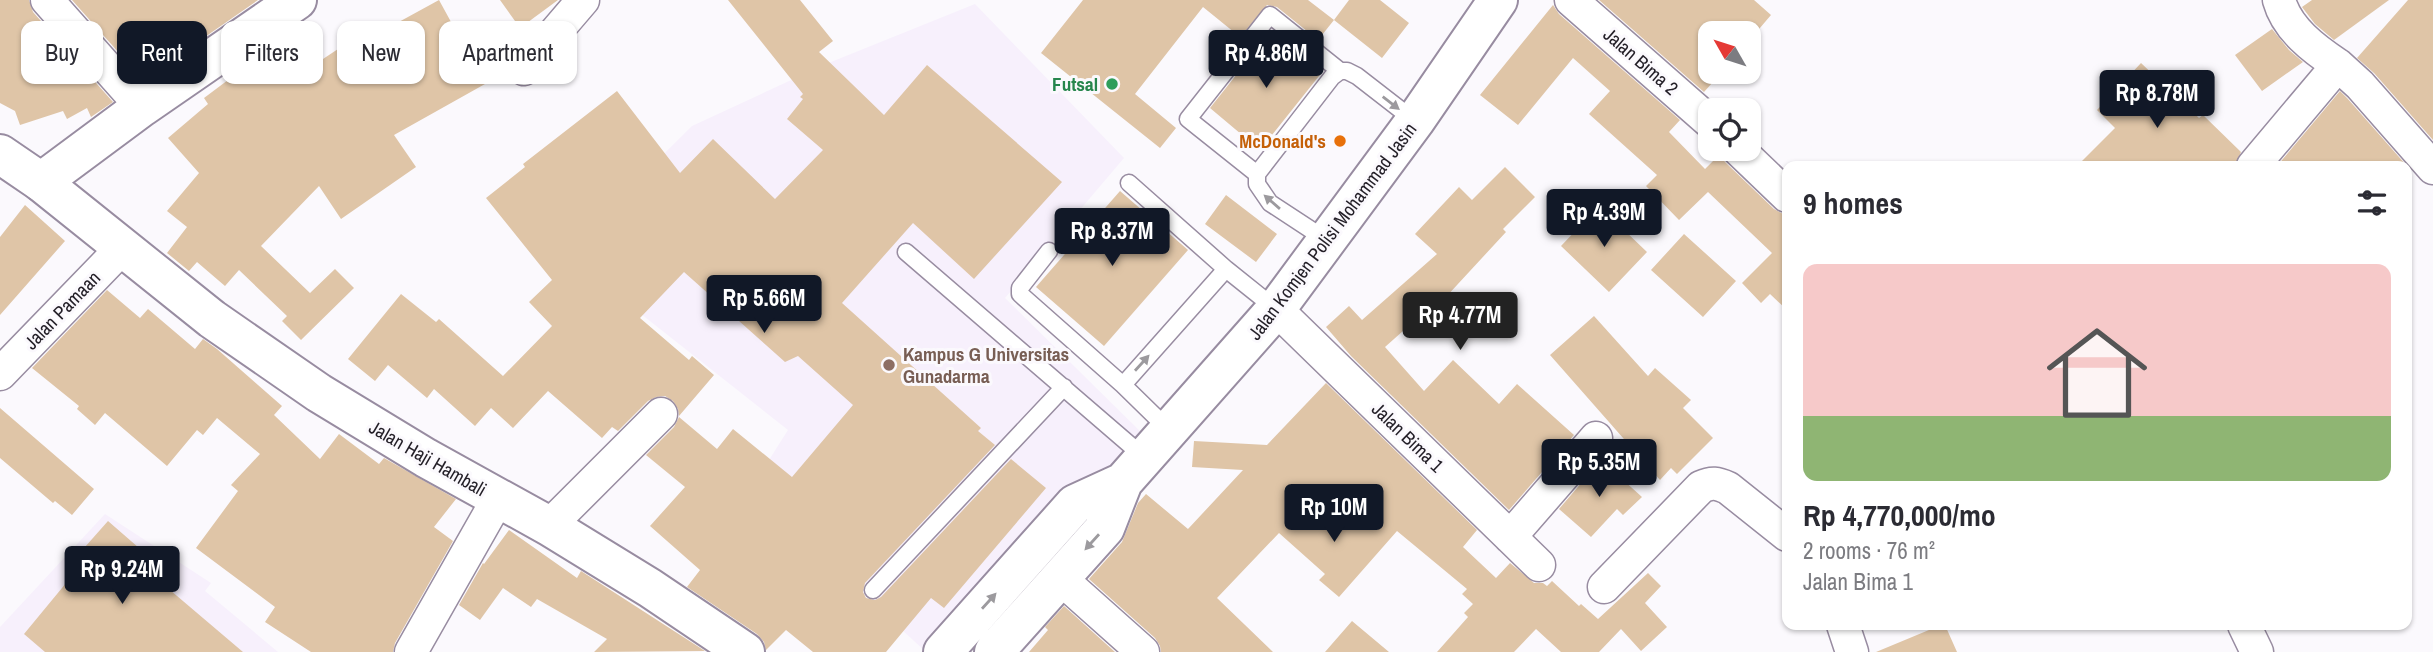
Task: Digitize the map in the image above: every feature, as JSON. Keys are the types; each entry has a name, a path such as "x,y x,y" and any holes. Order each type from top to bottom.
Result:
{"main road":[{"path":"41,182 142,107 297,0"},
{"name":"Jalan Komjen Polisi Mohammad Jasin","path":"994,652 1105,528 1145,456 1276,309 1415,121 1498,0"},
{"name":"Jalan Haji Hambali","path":"0,154 41,182 212,319 318,393 426,458 549,526 674,603 745,652"},
{"name":"Jalan Komjen Polisi Mohammad Jasin","path":"943,652 1075,504 1145,456"}],"street":[{"path":"47,0 142,107"},
{"path":"565,21 583,0"},
{"name":"Jalan Bima 2","path":"1571,0 1698,111"},
{"path":"2279,0 2283,13 2306,41 2338,65 2367,93 2433,168"},
{"path":"2257,161 2338,65"},
{"path":"1751,161 1782,191"},
{"name":"Jalan Pamaan","path":"0,374 123,247"},
{"name":"Jalan Bima 1","path":"1276,309 1539,565"},
{"path":"549,526 661,414"},
{"path":"1510,537 1595,438"},
{"path":"1604,587 1701,487 1710,482 1728,488 1782,531"},
{"path":"411,652 499,497"},
{"path":"1060,578 1143,652"},
{"path":"1845,630 1852,652"},
{"path":"2246,630 2257,652"}],"lane":[{"path":"1257,174 1188,119 1270,15 1340,71 1357,76 1415,121"},
{"path":"1328,241 1270,203 1257,184 1257,174 1323,88 1340,71"},
{"path":"1129,183 1226,269 1276,309"},
{"path":"1049,251 1020,288 1020,294 1124,385 1145,456"},
{"path":"906,252 1145,456"},
{"path":"1124,385 1226,269"},
{"path":"873,590 1065,387"}],"shaded area":[{"name":"Kampus G Universitas Gunadarma","path":"975,4 1124,158 1005,298 1153,444 926,652 750,490 788,430 622,299 576,241 692,126 826,64"},
{"path":"105,514 211,583 205,591 278,652 0,652 0,627"}],"building":[{"path":"0,0 29,0 33,12 41,21 21,21 21,84 97,84 113,102 91,117 87,108 67,119 63,111 20,125 15,111 0,103"},
{"path":"72,0 258,0 228,21 221,21 221,26 207,35 207,21 117,21 117,51 103,35 103,21 91,21"},
{"path":"439,0 450,21 439,21 439,84 485,84 394,135 416,167 341,219 319,186 261,246 310,293 335,269 354,288 301,340 282,321 287,316 239,270 225,286 197,262 189,271 167,253 187,227 167,211 199,173 168,138 208,104 204,98 223,84 323,84 323,59 337,50 337,84 425,84 425,21 401,21"},
{"path":"500,0 558,0 530,21 515,21"},
{"path":"728,0 800,0 833,41 819,52 884,115 927,65 1062,182 974,279 913,223 842,303 981,428 978,431 995,445 865,583 863,592 866,598 875,600 881,597 1011,459 1046,488 944,608 931,598 886,652 813,652 786,630 766,650 764,642 757,634 687,587 700,570 650,526 685,487 646,455 674,427 679,417 717,449 733,429 792,477 853,405 798,356 785,362 684,272 640,318 689,360 692,356 714,375 679,416 673,401 665,396 656,397 648,401 618,431 612,427 602,438 548,391 513,428 491,408 475,426 434,389 427,398 388,365 375,381 348,359 401,294 436,322 439,319 503,376 552,326 529,302 552,280 486,198 525,167 523,164 617,91 680,173 713,139 775,199 823,150 787,119 803,99 800,97 803,94"},
{"name":"Futsal","path":"1083,0 1308,0 1334,20 1318,40 1277,7 1267,5 1240,37 1203,7 1135,94 1176,128 1160,148 1041,53"},
{"path":"1349,0 1380,0 1409,23 1382,58 1334,20"},
{"path":"1599,0 1754,0 1771,15 1761,27 1761,21 1698,21 1698,84 1711,84 1704,92"},
{"path":"2312,0 2389,0 2334,40 2315,24 2302,7"},
{"path":"2408,0 2433,0 2433,140 2374,73 2357,58"},
{"path":"1553,5 1559,14 1680,120 1669,132 1705,169 1713,161 1724,161 1774,209 1782,213 1782,305 1770,294 1761,303 1742,283 1772,253 1708,192 1679,220 1646,186 1657,175 1589,114 1610,91 1573,58 1518,125 1480,95"},
{"path":"2272,29 2303,62 2262,91 2235,55"},
{"path":"1272,30 1323,71 1260,150 1210,108"},
{"path":"2141,63 2199,118 2203,115 2241,152 2237,161 2082,161 2115,128 2097,110"},
{"path":"2340,91 2403,161 2281,161"},
{"path":"1505,167 1535,197 1503,229 1506,232 1433,311 1430,307 1385,347 1424,391 1453,360 1499,404 1517,384 1574,435 1509,510 1351,356 1326,327 1349,306 1362,320 1437,254 1415,234 1459,187 1472,200"},
{"path":"1120,191 1188,250 1104,346 1036,287"},
{"path":"1226,195 1277,234 1256,262 1205,224"},
{"path":"25,205 65,241 0,315 0,237"},
{"path":"1599,206 1647,252 1609,292 1561,246"},
{"path":"1684,234 1736,281 1703,317 1651,270"},
{"path":"107,290 140,318 148,309 195,349 203,339 217,349 282,406 274,415 320,459 339,434 379,464 384,458 456,499 434,527 453,541 395,643 393,652 311,652 265,622 275,607 196,548 238,491 231,485 260,454 217,418 203,435 197,430 167,466 105,413 95,425 77,409 79,406 32,368"},
{"path":"1594,316 1648,376 1655,368 1691,400 1683,408 1713,438 1677,474 1671,468 1660,480 1550,355"},
{"path":"1326,383 1477,530 1463,547 1496,578 1510,563 1534,583 1547,586 1552,581 1598,619 1648,573 1661,586 1645,603 1667,627 1641,651 1621,629 1599,652 1561,652 1536,629 1514,652 1437,652 1468,617 1464,613 1473,604 1462,594 1467,589 1397,531 1339,597 1319,580 1325,574 1279,533 1217,598 1273,652 1161,652 1155,638 1089,579 1122,542 1138,503 1146,494 1188,529 1243,470 1192,467 1194,441 1267,445"},
{"path":"0,408 94,489 72,515 55,501 53,503 0,458"},
{"path":"1601,460 1642,497 1623,515 1617,509 1591,537 1559,509"},
{"path":"108,521 177,581 170,590 243,652 45,652 24,634 76,571 69,565"},
{"path":"509,530 577,578 581,571 705,651 594,652 607,639 537,599 531,607 503,588 480,620 459,605 483,563"},
{"path":"1064,606 1115,652 1029,652 1048,630 1045,627"},
{"path":"1352,621 1389,652 1325,652"},
{"path":"1929,630 1947,630 1957,652 1876,652"}],"place":[{"name":"Futsal","path":"1112,84"},
{"name":"McDonald's","path":"1340,141"},
{"name":"Kampus G Universitas Gunadarma","path":"889,365"}]}
